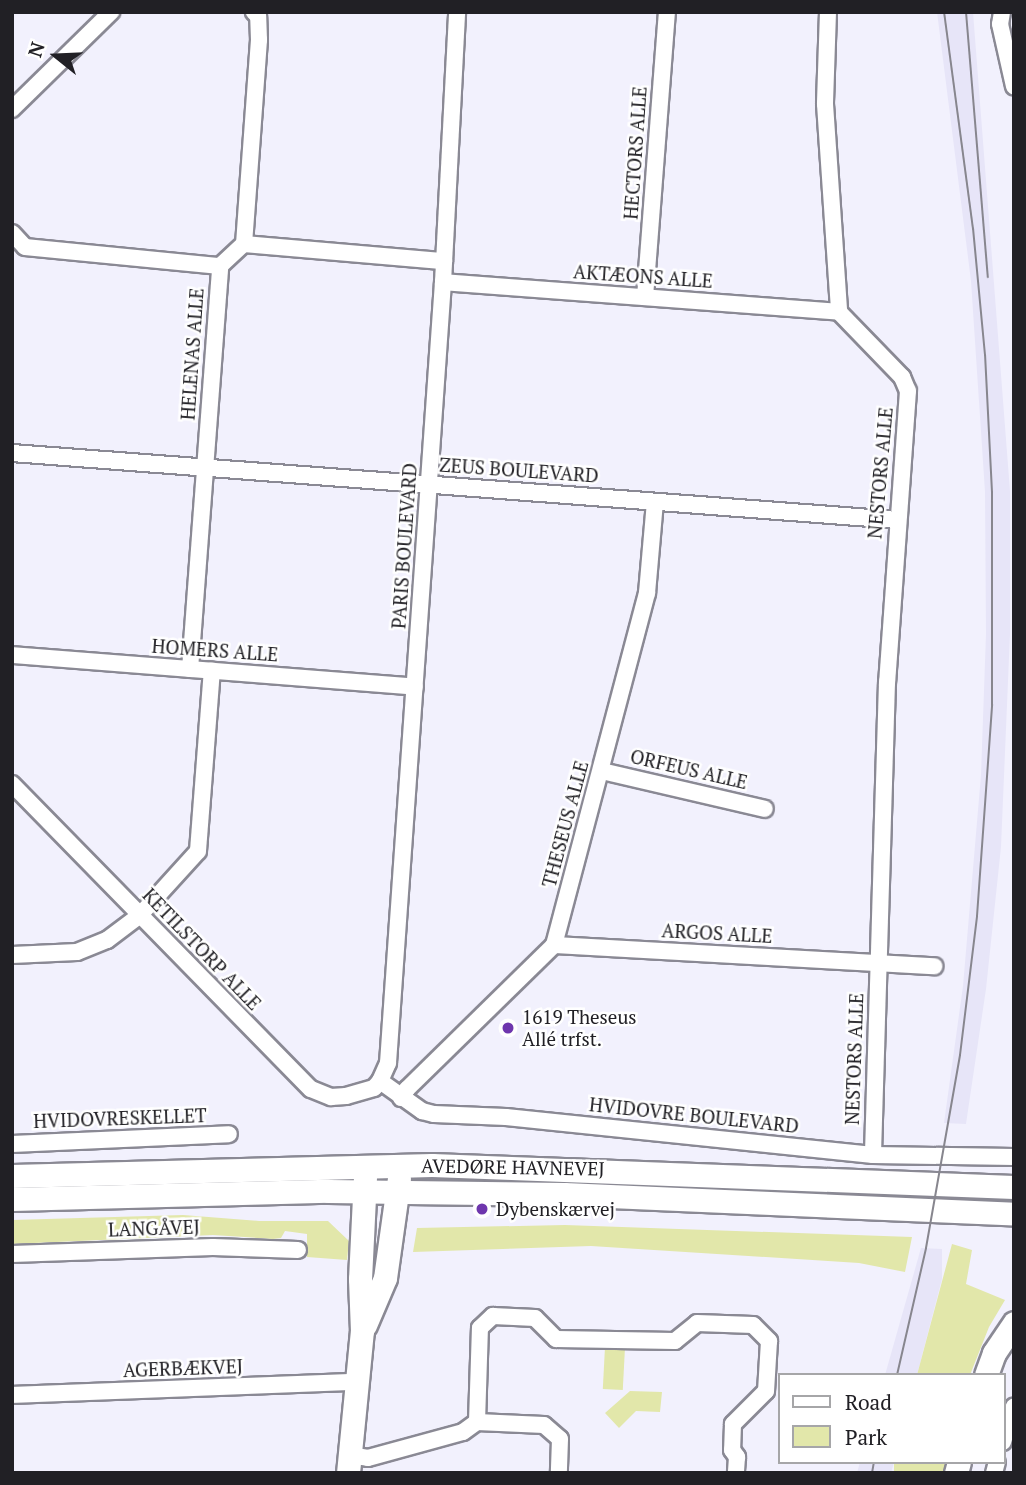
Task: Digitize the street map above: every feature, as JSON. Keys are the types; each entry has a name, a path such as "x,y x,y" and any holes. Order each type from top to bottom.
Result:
{"street":[{"path":"12,109 111,12"},
{"path":"254,12 258,16 259,40 244,244 444,261"},
{"name":"PARIS BOULEVARD","path":"380,1081 388,1063 430,485 457,12"},
{"name":"HECTORS ALLE","path":"645,297 667,12"},
{"path":"828,12 825,104 839,312"},
{"path":"1002,12 1000,24 1014,86"},
{"path":"12,233 25,247 220,266"},
{"name":"HELENAS ALLE","path":"190,669 220,266 244,244"},
{"name":"AKTÆONS ALLE","path":"443,282 839,312"},
{"name":"NESTORS ALLE","path":"839,312 902,377 908,391 887,682 873,1155"},
{"name":"ZEUS BOULEVARD","path":"12,453 897,520"},
{"name":"THESEUS ALLE","path":"554,945 647,593 655,502"},
{"name":"HOMERS ALLE","path":"12,655 415,687"},
{"path":"12,955 77,952 107,940 140,915 198,851 212,671"},
{"name":"ORFEUS ALLE","path":"602,771 765,809"},
{"name":"KETILSTORP ALLE","path":"12,783 311,1089 331,1097 345,1096 374,1088 380,1081"},
{"path":"401,1098 407,1089 554,945"},
{"name":"ARGOS ALLE","path":"554,945 878,963"},
{"path":"878,963 934,966"},
{"name":"HVIDOVRE BOULEVARD","path":"380,1081 422,1111 434,1114 506,1117 873,1155 1014,1157"},
{"name":"HVIDOVRESKELLET","path":"12,1144 229,1134"},
{"path":"366,1165 360,1279 362,1331 349,1464 463,1432 477,1422 544,1425 560,1440 559,1473"},
{"path":"362,1331 385,1278 401,1165"},
{"name":"AVEDØRE HAVNEVEJ","path":"12,1176 401,1165 565,1168 1014,1186"},
{"name":"AVEDØRE HAVNEVEJ","path":"12,1199 365,1192 564,1194 1011,1216"},
{"name":"LANGÅVEJ","path":"12,1254 213,1247 298,1250"},
{"path":"477,1422 480,1328 493,1316 536,1318 556,1339 675,1341 697,1322 753,1325 769,1341 766,1391 733,1424 732,1450 737,1458 736,1473"},
{"path":"987,1373 998,1346 1014,1323"},
{"name":"AGERBÆKVEJ","path":"12,1395 355,1382"},
{"path":"1005,1436 1014,1407"}],"shaded area":[{"path":"937,12 973,12 1010,491 1010,634 1001,847 986,989 966,1124 944,1123 963,986 981,775 986,634 985,492 971,281"},
{"path":"921,1248 942,1249 942,1279 918,1373 886,1373"},
{"path":"859,1464 893,1464 891,1473 857,1473"}],"green space":[{"path":"183,1215 259,1221 328,1221 349,1241 347,1260 307,1257 307,1234 285,1231 281,1238 273,1239 213,1235 12,1244 12,1220"},
{"path":"565,1225 912,1237 905,1272 859,1263 591,1246 413,1252 417,1228"},
{"path":"952,1244 972,1250 966,1284 1005,1300 989,1327 971,1373 918,1373"},
{"path":"605,1347 625,1348 623,1390 603,1389"},
{"path":"630,1391 662,1392 660,1412 636,1411 619,1428 605,1413"},
{"path":"894,1464 945,1464 945,1473 894,1473"}],"tram line":[{"path":"897,1373 926,1248 960,1055 977,916 992,705 992,492 985,355 973,229 944,12"},
{"path":"966,12 988,277"},
{"path":"872,1473 874,1464"}],"place":[{"name":"1619 Theseus Allé trfst.","path":"508,1028"},
{"name":"Dybenskærvej","path":"482,1209"}]}
